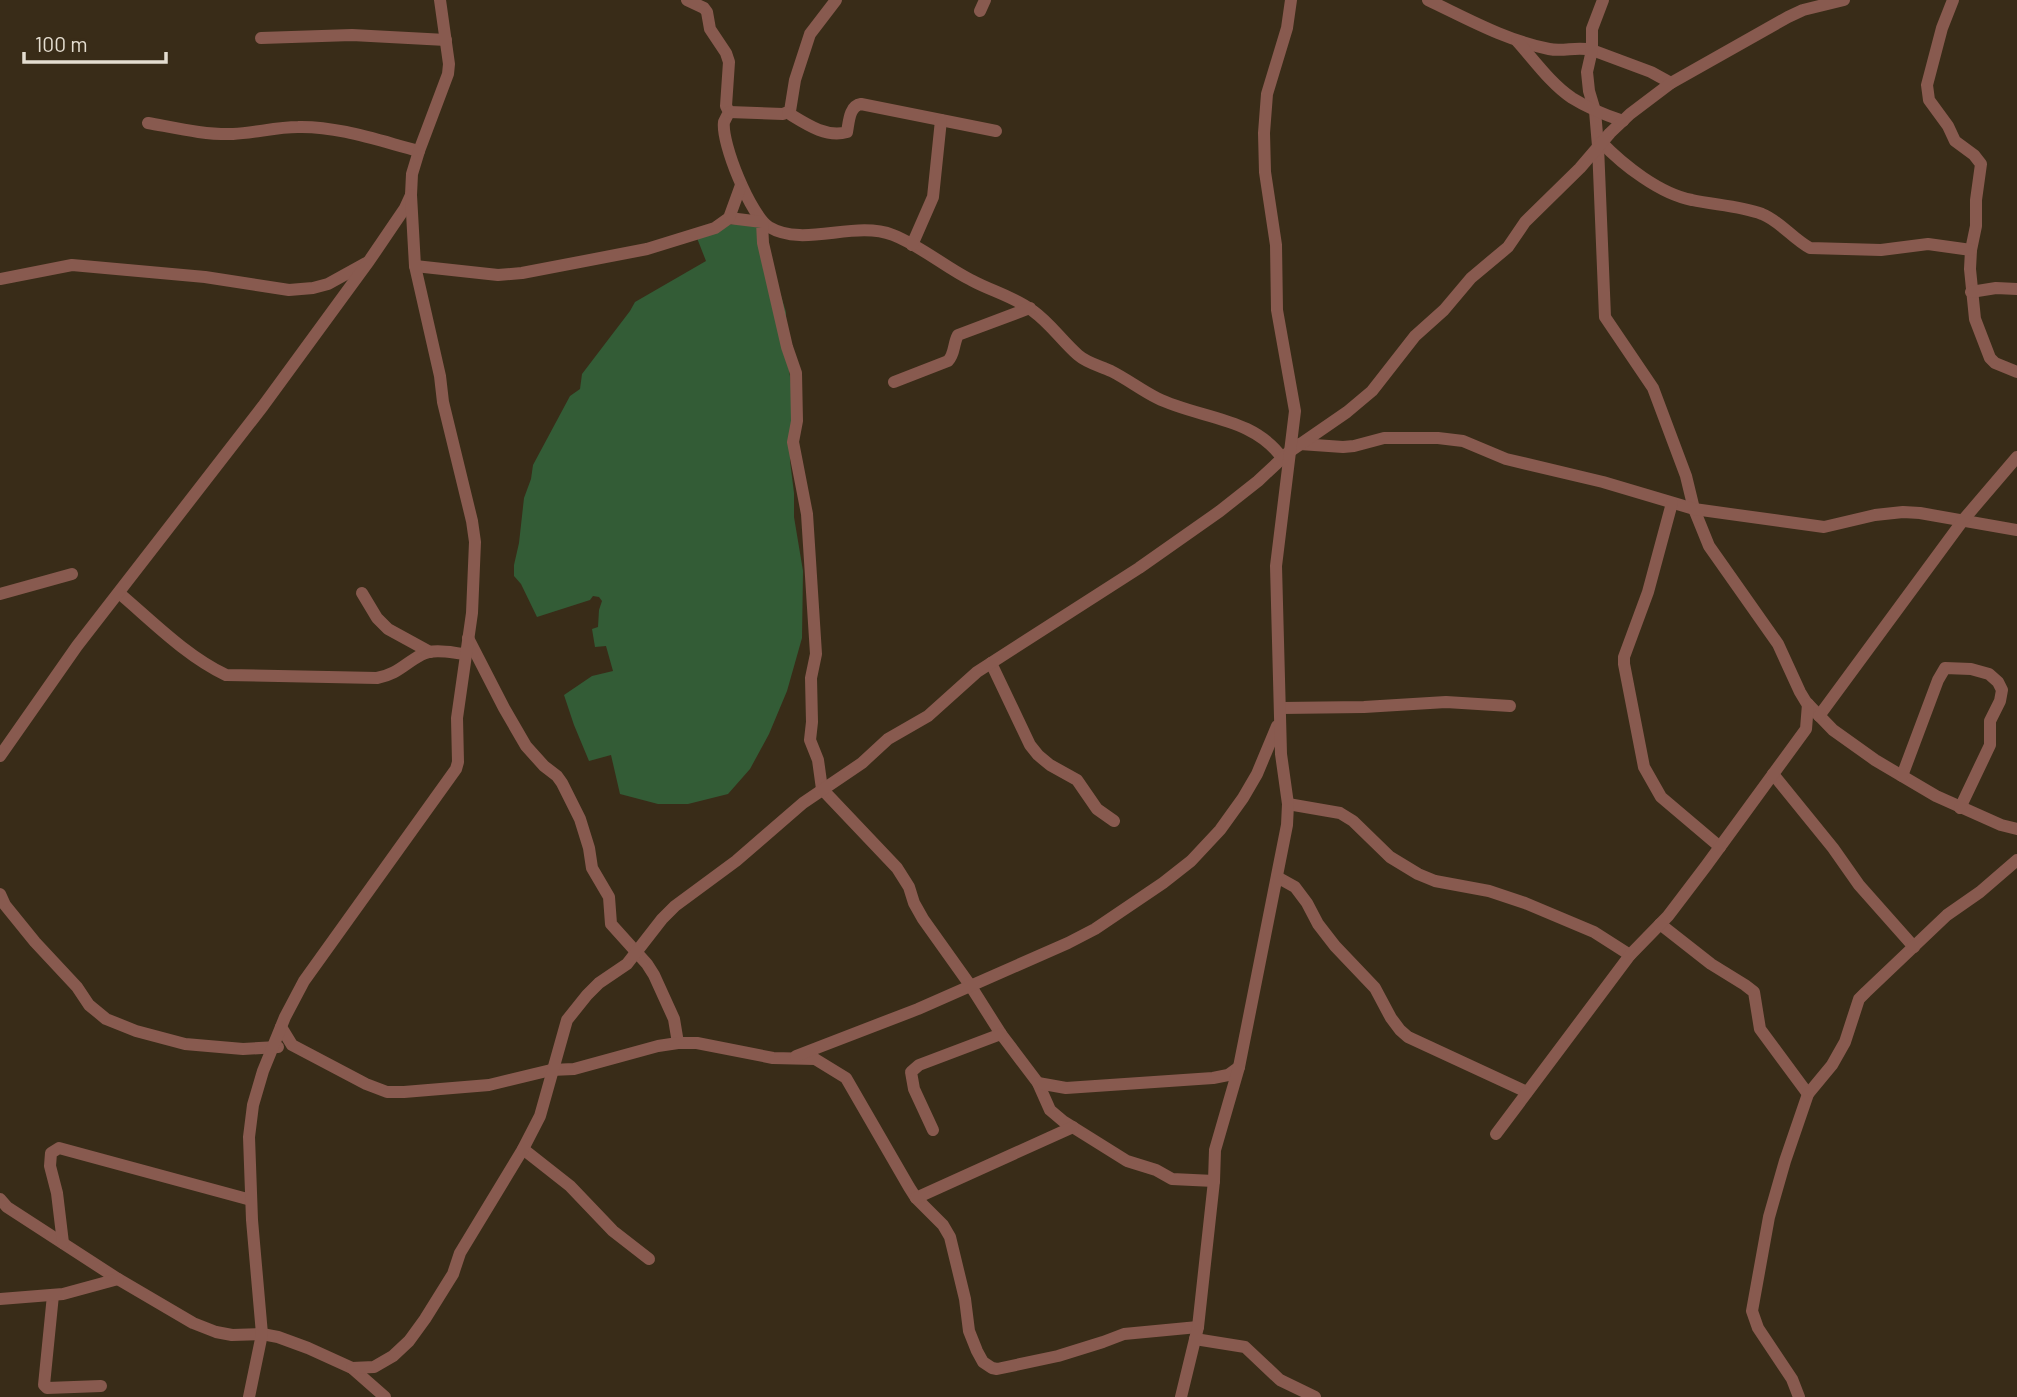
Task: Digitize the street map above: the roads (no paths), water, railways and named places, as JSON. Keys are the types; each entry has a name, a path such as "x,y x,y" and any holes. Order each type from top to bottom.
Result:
{"street":[{"path":"249,1397 262,1334 251,1200 249,1137 253,1105 263,1071 304,981 456,769 458,762 457,718 471,612 475,542 415,266 411,195 412,174 418,151 448,74 440,0"},
{"path":"687,0 707,12 710,29 726,53 729,62 726,106 729,112"},
{"path":"788,113 795,80 810,34 836,0"},
{"path":"1181,1397 1197,1333 1215,1150 1240,1068 1287,825 1288,804 1282,762 1276,566 1295,411 1278,310 1276,245 1265,172 1264,133 1267,94 1287,28 1291,0"},
{"path":"1428,0 1517,41 1557,50 1582,47 1651,72 1671,83"},
{"path":"1603,0 1592,29 1592,50 1587,72 1600,144 1605,317 1653,388 1709,546 1778,644 1808,704 1833,730 1875,760 1960,808 2017,830"},
{"path":"352,1368 374,1367 393,1356 425,1319 453,1274 460,1253 540,1116 563,1029 574,1009 599,983 627,964 675,906 736,861 822,789 863,763 888,739 928,716 971,677 1129,575 1231,502 1291,452 1372,391 1415,336 1444,310 1471,278 1508,247 1525,222 1580,168 1600,144 1623,121 1671,83 1803,9 1844,0"},
{"path":"1953,0 1942,28 1927,94 1955,141 1974,155 1980,164 1976,226 1971,250 1971,292 1975,318 1990,358 1995,363 2017,372"},
{"path":"261,38 352,35 446,40"},
{"path":"1517,41 1562,90 1595,111 1623,121"},
{"path":"729,112 788,113 811,127 840,134 847,132 856,104 996,131"},
{"path":"729,112 724,121 726,136 741,184 762,222 763,243 787,347 796,373 797,421 793,442 807,513 816,654 811,678 810,740 818,760 822,789 897,868 923,919 1001,1034 1038,1083 1050,1110 1117,1156 1156,1170 1172,1179 1214,1181"},
{"path":"912,246 933,197 941,120"},
{"path":"148,124 195,132 233,134 312,128 350,134 418,151"},
{"path":"1600,144 1626,166 1673,194 1762,214 1810,248 1881,250 1928,244 1971,250"},
{"path":"415,266 498,275 522,273 647,249 715,228 729,218 741,184"},
{"path":"0,756 77,646 264,405 369,261 411,195"},
{"path":"729,218 762,222 783,234 881,231 897,237 970,280 1030,308 1042,317 1079,357 1166,402 1239,425 1291,452 1343,447 1384,438 1438,438 1463,441 1506,459 1603,482 1694,509 1824,527 1875,515 1903,512 1964,519 2017,530"},
{"path":"0,279 72,265 205,277 289,290 328,284 369,261"},
{"path":"1971,292 1996,288 2017,289"},
{"path":"894,382 948,361 953,356 958,335 1030,308"},
{"path":"1496,1134 1630,955 1660,924 1720,847 1806,729 1822,719 1964,519 2017,457"},
{"path":"1672,503 1624,664 1644,767 1651,782 1661,797 1720,847"},
{"path":"0,594 72,574"},
{"path":"119,593 187,650 226,675 377,678 400,671 422,654 466,654"},
{"path":"362,593 377,618 388,629 430,652"},
{"path":"468,638 526,746 562,783 580,818 592,868 609,897 611,924 647,964 661,988 674,1019 678,1043"},
{"path":"991,663 1030,745 1050,765 1077,780 1097,809 1114,821"},
{"path":"1902,776 1943,671 1949,667 1989,674 1998,682 2002,697 1990,721 1990,745 1960,808"},
{"path":"1281,712 1436,702 1510,706"},
{"path":"1806,729 1808,704"},
{"path":"792,1058 918,1009 1068,943 1163,883 1191,861 1220,830 1243,798 1270,746 1281,712"},
{"path":"1773,774 1833,848 1859,885 1914,947"},
{"path":"1288,804 1340,813 1353,821 1390,857 1418,874 1525,902 1594,932 1630,955"},
{"path":"1799,1397 1792,1379 1758,1328 1752,1311 1769,1217 1808,1094 1832,1065 1845,1042 1860,999 1947,915 1980,892 2017,860"},
{"path":"1277,877 1295,887 1335,946 1376,988 1400,1030 1408,1037 1527,1092"},
{"path":"0,894 5,905 35,942 77,987 89,1005 106,1019 146,1034 185,1044 243,1049 292,1045"},
{"path":"1660,924 1711,964 1754,992 1760,1029 1808,1094"},
{"path":"281,1027 292,1045 366,1084 387,1092 489,1085 551,1070 574,1069 678,1043 697,1043 773,1058 815,1059 846,1077 916,1198 943,1225 950,1237 965,1299 969,1331 983,1362 998,1369 1058,1356 1124,1334 1197,1333 1245,1347 1280,1380 1315,1397"},
{"path":"933,1130 914,1089 911,1072 919,1065 1001,1034"},
{"path":"1038,1083 1066,1088 1213,1078 1240,1068"},
{"path":"916,1198 1073,1128"},
{"path":"63,1243 57,1193 49,1159 51,1153 59,1148 251,1200"},
{"path":"523,1149 570,1186 613,1231 649,1259"},
{"path":"0,1199 7,1207 118,1279 193,1323 216,1332 232,1335 262,1334 297,1344 352,1368 385,1397"},
{"path":"0,1299 53,1295 118,1279"},
{"path":"53,1295 44,1385 47,1388 101,1386"},
{"path":"373,1387 374,1367"}]}
